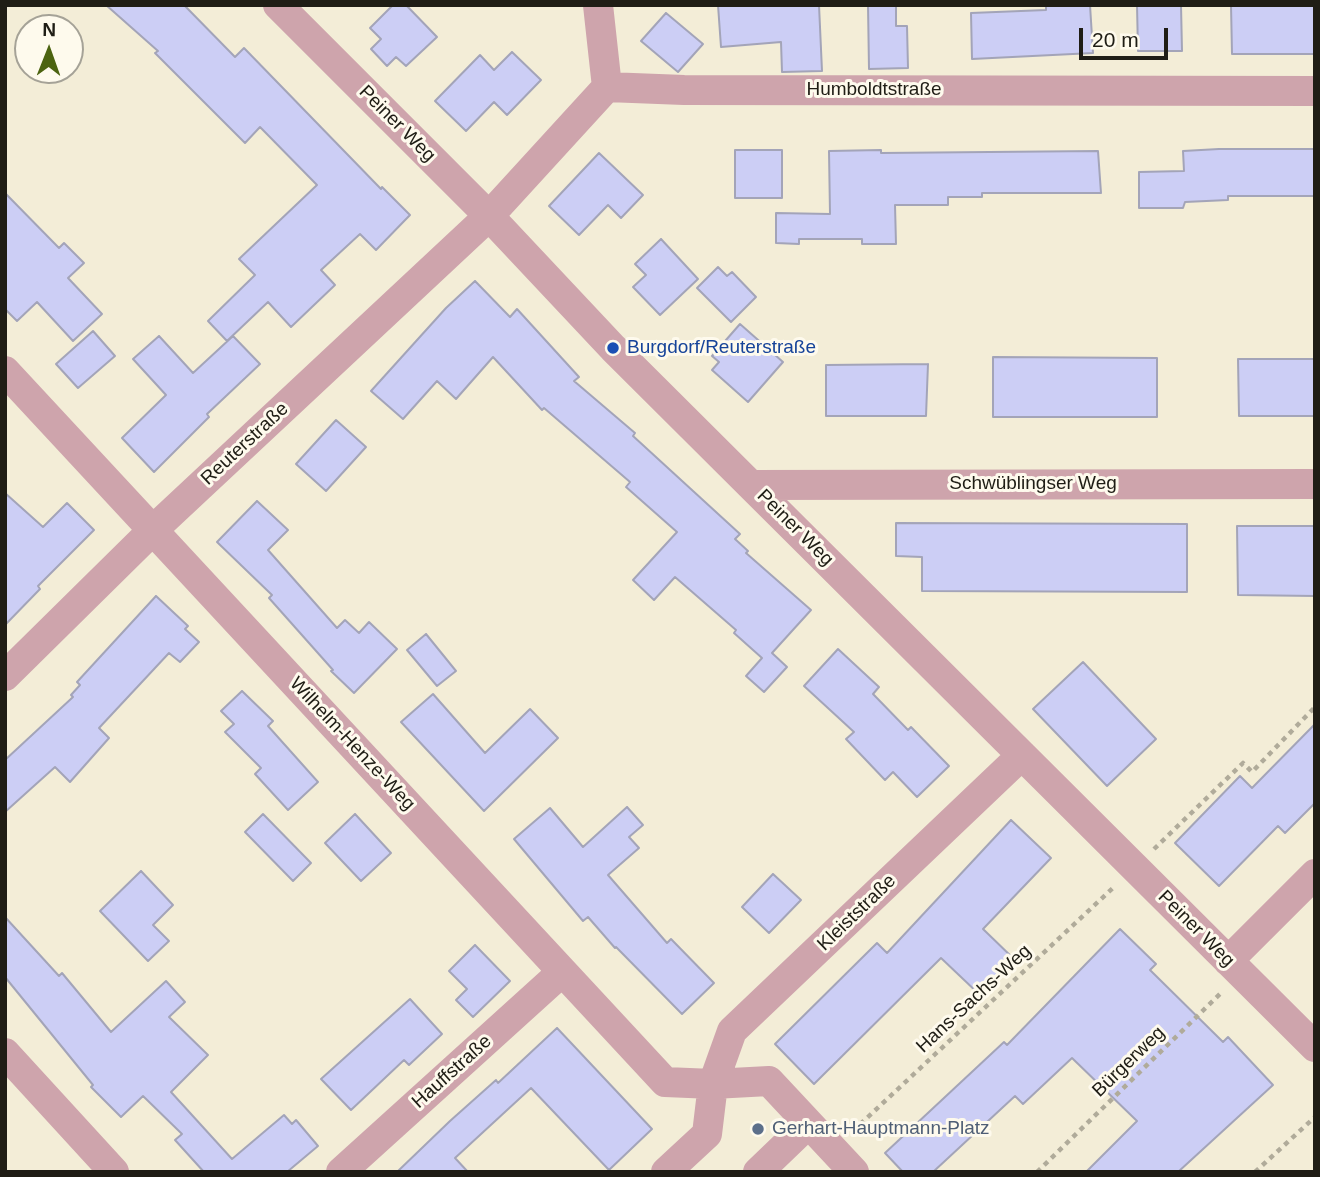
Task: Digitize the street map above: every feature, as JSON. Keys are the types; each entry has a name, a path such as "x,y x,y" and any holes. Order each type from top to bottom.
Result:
{"street":[{"name":"Peiner Weg","path":"278,5 489,216 613,348 1315,1047"},
{"path":"489,216 607,87 598,5"},
{"name":"Humboldtstraße","path":"607,87 684,90 1315,91"},
{"name":"Reuterstraße","path":"5,676 154,529 489,216"},
{"name":"Wilhelm-Henze-Weg","path":"5,371 665,1082 713,1084 769,1081 808,1124"},
{"name":"Schwüblingser Weg","path":"752,485 1315,484"},
{"name":"Kleiststraße","path":"713,1084 732,1031 1021,756"},
{"path":"1235,967 1315,874"},
{"name":"Hauffstraße","path":"341,1172 562,972"},
{"path":"5,1053 114,1172"},
{"path":"666,1172 707,1134 713,1084"},
{"path":"758,1172 808,1124 854,1172"}],"path":[{"name":"Hans-Sachs-Weg","path":"834,1150 1243,763 1252,772 1315,707"},
{"name":"Bürgerweg","path":"1037,1172 1235,967"},
{"path":"1255,1172 1315,1117"}],"building":[{"path":"106,5 184,5 235,57 244,48 381,189 382,187 410,215 376,250 360,234 321,270 335,285 291,327 268,302 227,341 208,321 255,275 239,259 317,185 260,127 245,143 155,53 158,51"},
{"path":"393,5 406,5 437,37 406,66 396,57 387,66 371,49 381,39 370,28"},
{"path":"718,5 819,5 822,71 782,72 781,42 721,47"},
{"path":"868,5 896,5 896,26 907,26 908,68 869,69"},
{"path":"1046,5 1090,5 1093,53 972,59 971,13 1046,10"},
{"path":"1137,5 1181,5 1182,51 1138,51"},
{"path":"1231,5 1315,5 1315,54 1232,54"},
{"path":"666,13 703,44 678,72 641,41"},
{"path":"512,52 541,80 507,115 494,102 466,131 435,101 480,55 494,70"},
{"path":"1315,149 1315,196 1228,196 1228,200 1185,202 1183,208 1139,208 1139,172 1184,171 1183,151"},
{"path":"735,150 782,150 782,198 735,198"},
{"path":"881,150 881,153 1098,151 1101,193 982,193 982,197 948,197 948,205 895,205 896,244 862,244 862,239 799,239 799,244 776,243 776,213 830,214 829,151"},
{"path":"599,153 643,195 621,218 608,205 579,235 549,206"},
{"path":"5,193 59,248 64,243 84,263 68,278 102,314 73,341 37,302 17,321 5,309"},
{"path":"661,239 698,279 660,315 633,287 646,275 635,264"},
{"path":"718,267 727,276 732,272 756,297 731,322 697,288"},
{"path":"475,281 510,317 517,309 579,377 574,381 635,433 633,436 740,534 735,539 748,551 746,553 811,610 772,653 787,667 764,692 746,676 762,658 734,633 736,630 675,577 654,600 633,580 677,532 626,487 630,482 544,408 542,410 493,357 456,399 437,381 403,419 371,391 446,308"},
{"path":"740,324 783,362 748,402 712,370 719,362 712,356"},
{"path":"93,331 115,356 78,388 56,364"},
{"path":"159,336 193,373 233,336 260,364 207,414 209,417 154,472 122,438 166,395 133,359"},
{"path":"993,357 1157,358 1157,417 993,417"},
{"path":"1238,359 1315,359 1315,416 1239,416"},
{"path":"928,364 926,416 826,416 826,365"},
{"path":"336,420 366,447 326,491 296,464"},
{"path":"5,493 43,527 67,503 94,530 38,586 40,589 5,625"},
{"path":"257,501 288,530 268,550 337,628 345,620 359,633 369,622 397,649 354,693 331,671 333,670 269,598 272,595 217,542"},
{"path":"896,523 1187,524 1187,592 922,591 922,557 896,556"},
{"path":"1237,526 1315,526 1315,596 1238,595"},
{"path":"156,596 188,626 185,629 199,642 180,662 169,653 99,728 109,738 70,782 55,767 5,812 5,760 73,697 71,695 80,685 77,682"},
{"path":"426,634 456,671 437,686 407,650"},
{"path":"838,649 879,687 873,694 908,730 911,727 949,766 917,797 893,772 885,780 846,739 854,732 804,686"},
{"path":"1083,662 1156,739 1107,786 1033,709"},
{"path":"242,691 273,721 268,726 318,782 288,810 255,774 261,768 225,732 234,724 221,711"},
{"path":"433,694 485,753 530,709 558,738 484,811 401,722"},
{"path":"1315,724 1315,803 1285,833 1278,826 1219,886 1175,843 1240,776 1252,788"},
{"path":"627,807 643,825 629,837 639,848 608,875 667,943 671,939 714,983 682,1014 615,948 588,917 583,921 514,839 550,808 583,847"},
{"path":"263,814 311,863 293,881 245,832"},
{"path":"355,814 391,853 361,881 325,843"},
{"path":"1011,820 1051,858 983,929 1015,960 981,996 941,958 814,1084 775,1044 877,943 887,953"},
{"path":"141,871 173,905 153,925 169,941 148,961 100,911"},
{"path":"773,874 801,900 769,933 742,907"},
{"path":"5,917 59,976 62,973 111,1032 166,981 185,1002 169,1017 208,1055 171,1092 232,1159 284,1115 292,1124 296,1120 318,1146 287,1172 204,1172 175,1140 182,1134 143,1096 121,1117 91,1087 93,1085 5,977"},
{"path":"1120,929 1156,964 1150,970 1223,1042 1228,1037 1273,1085 1178,1172 1086,1172 1137,1121 1072,1058 1023,1104 1015,1096 933,1172 903,1172 885,1153 1004,1042 1007,1045"},
{"path":"475,945 510,981 473,1017 456,1000 467,989 449,971"},
{"path":"410,999 442,1034 409,1065 404,1060 351,1110 321,1079"},
{"path":"557,1028 652,1129 609,1170 531,1088 455,1158 468,1172 397,1172 450,1121 496,1080 498,1083"}],"place":[{"name":"Burgdorf/Reuterstraße","path":"613,348"},
{"name":"Gerhart-Hauptmann-Platz","path":"758,1129"}]}
